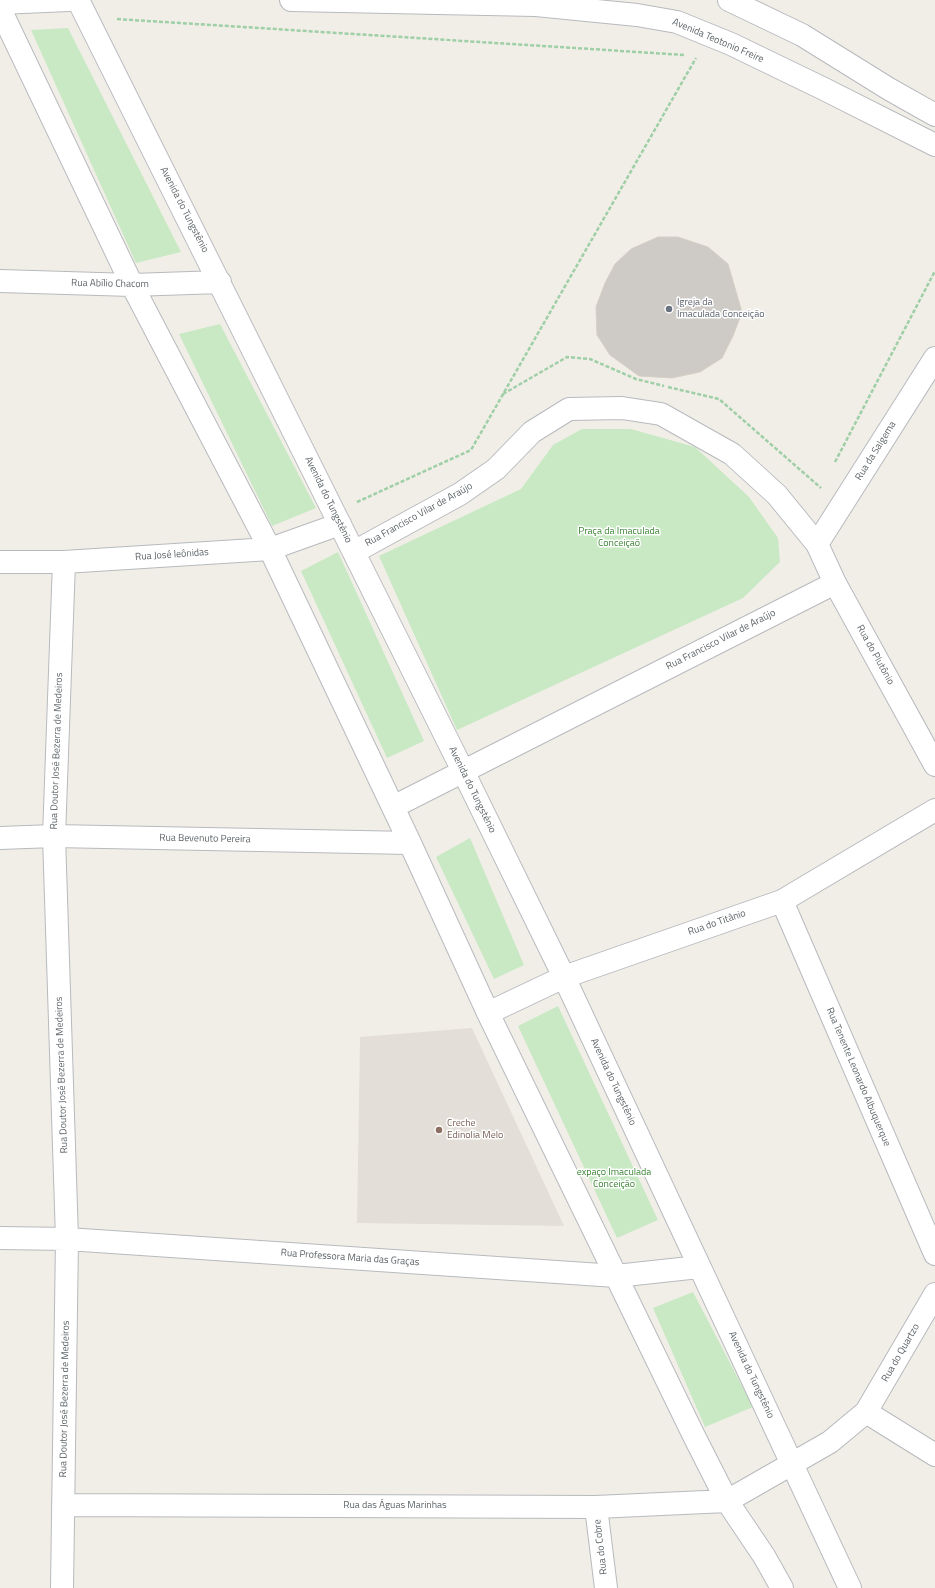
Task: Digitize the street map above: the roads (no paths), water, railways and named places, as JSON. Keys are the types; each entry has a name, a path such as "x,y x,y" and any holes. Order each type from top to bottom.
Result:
{"street":[{"path":"0,3 69,0"},
{"name":"Avenida do Tungstênio","path":"78,0 220,282 564,977 792,1462 842,1586"},
{"name":"Avenida Teotonio Freire","path":"291,0 536,5 637,14 677,22 738,48 933,138"},
{"path":"729,0 802,35 889,89 935,115"},
{"path":"0,9 132,285 270,549 410,843 488,1012 727,1501 764,1556 782,1588"},
{"name":"Rua Abílio Chacom","path":"0,281 132,285 220,282"},
{"name":"Rua da Salgema","path":"817,544 935,359"},
{"name":"Rua Francisco Vilar de Araújo","path":"354,552 460,494 496,469 532,432 570,409 622,408 661,414 732,454 777,495 817,544"},
{"name":"Rua José leônidas","path":"0,562 64,562 270,549 340,524"},
{"name":"Rua do Plutônio","path":"817,544 835,583 935,765"},
{"name":"Rua Doutor José Bezerra de Medeiros","path":"62,1588 67,1239 54,836 64,562"},
{"name":"Rua Francisco Vilar de Araújo","path":"393,807 835,583"},
{"name":"Rua do Titânio","path":"488,1012 564,977 782,901 935,810"},
{"name":"Rua Bevenuto Pereira","path":"0,838 54,836 410,843"},
{"name":"Rua Tenente Leonardo Albuquerque","path":"782,901 935,1254"},
{"name":"Rua Professora Maria das Graças","path":"0,1238 67,1239 616,1276 700,1267"},
{"name":"Rua do Quartzo","path":"727,1501 792,1462 830,1442 866,1412 935,1294"},
{"path":"866,1412 935,1454"},
{"name":"Rua das Águas Marinhas","path":"63,1505 596,1507 727,1501"},
{"name":"Rua do Cobre","path":"596,1507 606,1588"}],"place":[{"name":"Igreja da Imaculada Conceição","path":"669,309"},
{"name":"Creche Edinolia Melo","path":"439,1130"}],"park label":[{"name":"Praça da Imaculada Conceiçaõ","path":"619,538"},
{"name":"expaço Imaculada Conceição","path":"614,1178"}]}
